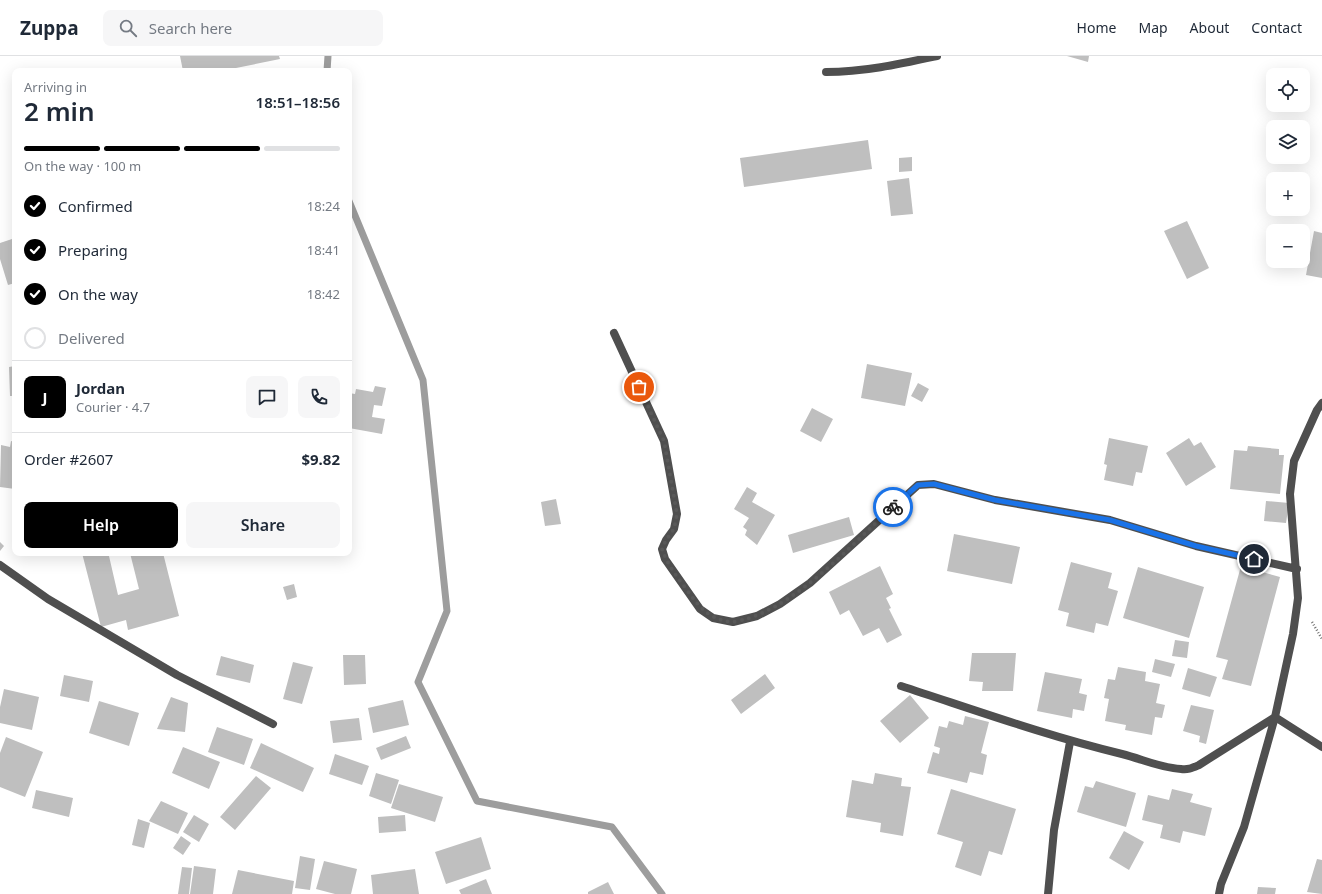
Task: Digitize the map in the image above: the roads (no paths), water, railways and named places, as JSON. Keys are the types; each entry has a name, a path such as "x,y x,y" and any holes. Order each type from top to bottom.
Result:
{"street":[{"path":"826,72 850,72 888,67 937,56"},
{"path":"614,333 664,441 677,514 674,529 666,540 662,549 665,559 700,608 713,618 733,622 756,616 780,604 810,583 918,485 934,484 995,500 1110,520 1196,546 1297,569"},
{"path":"1220,894 1221,884 1244,827 1275,717 1294,634 1298,598 1297,569 1290,502 1294,461 1317,410 1322,403"},
{"path":"0,565 48,599 177,674 273,724"},
{"path":"901,686 1070,742 1125,755 1153,765 1190,769 1216,756 1275,717"},
{"path":"1275,717 1322,747"},
{"path":"1048,894 1054,830 1070,742"}],"waterway":[{"path":"327,68 328,56"},
{"path":"352,208 423,380 447,611 418,682 477,801 612,827 662,894"}]}
